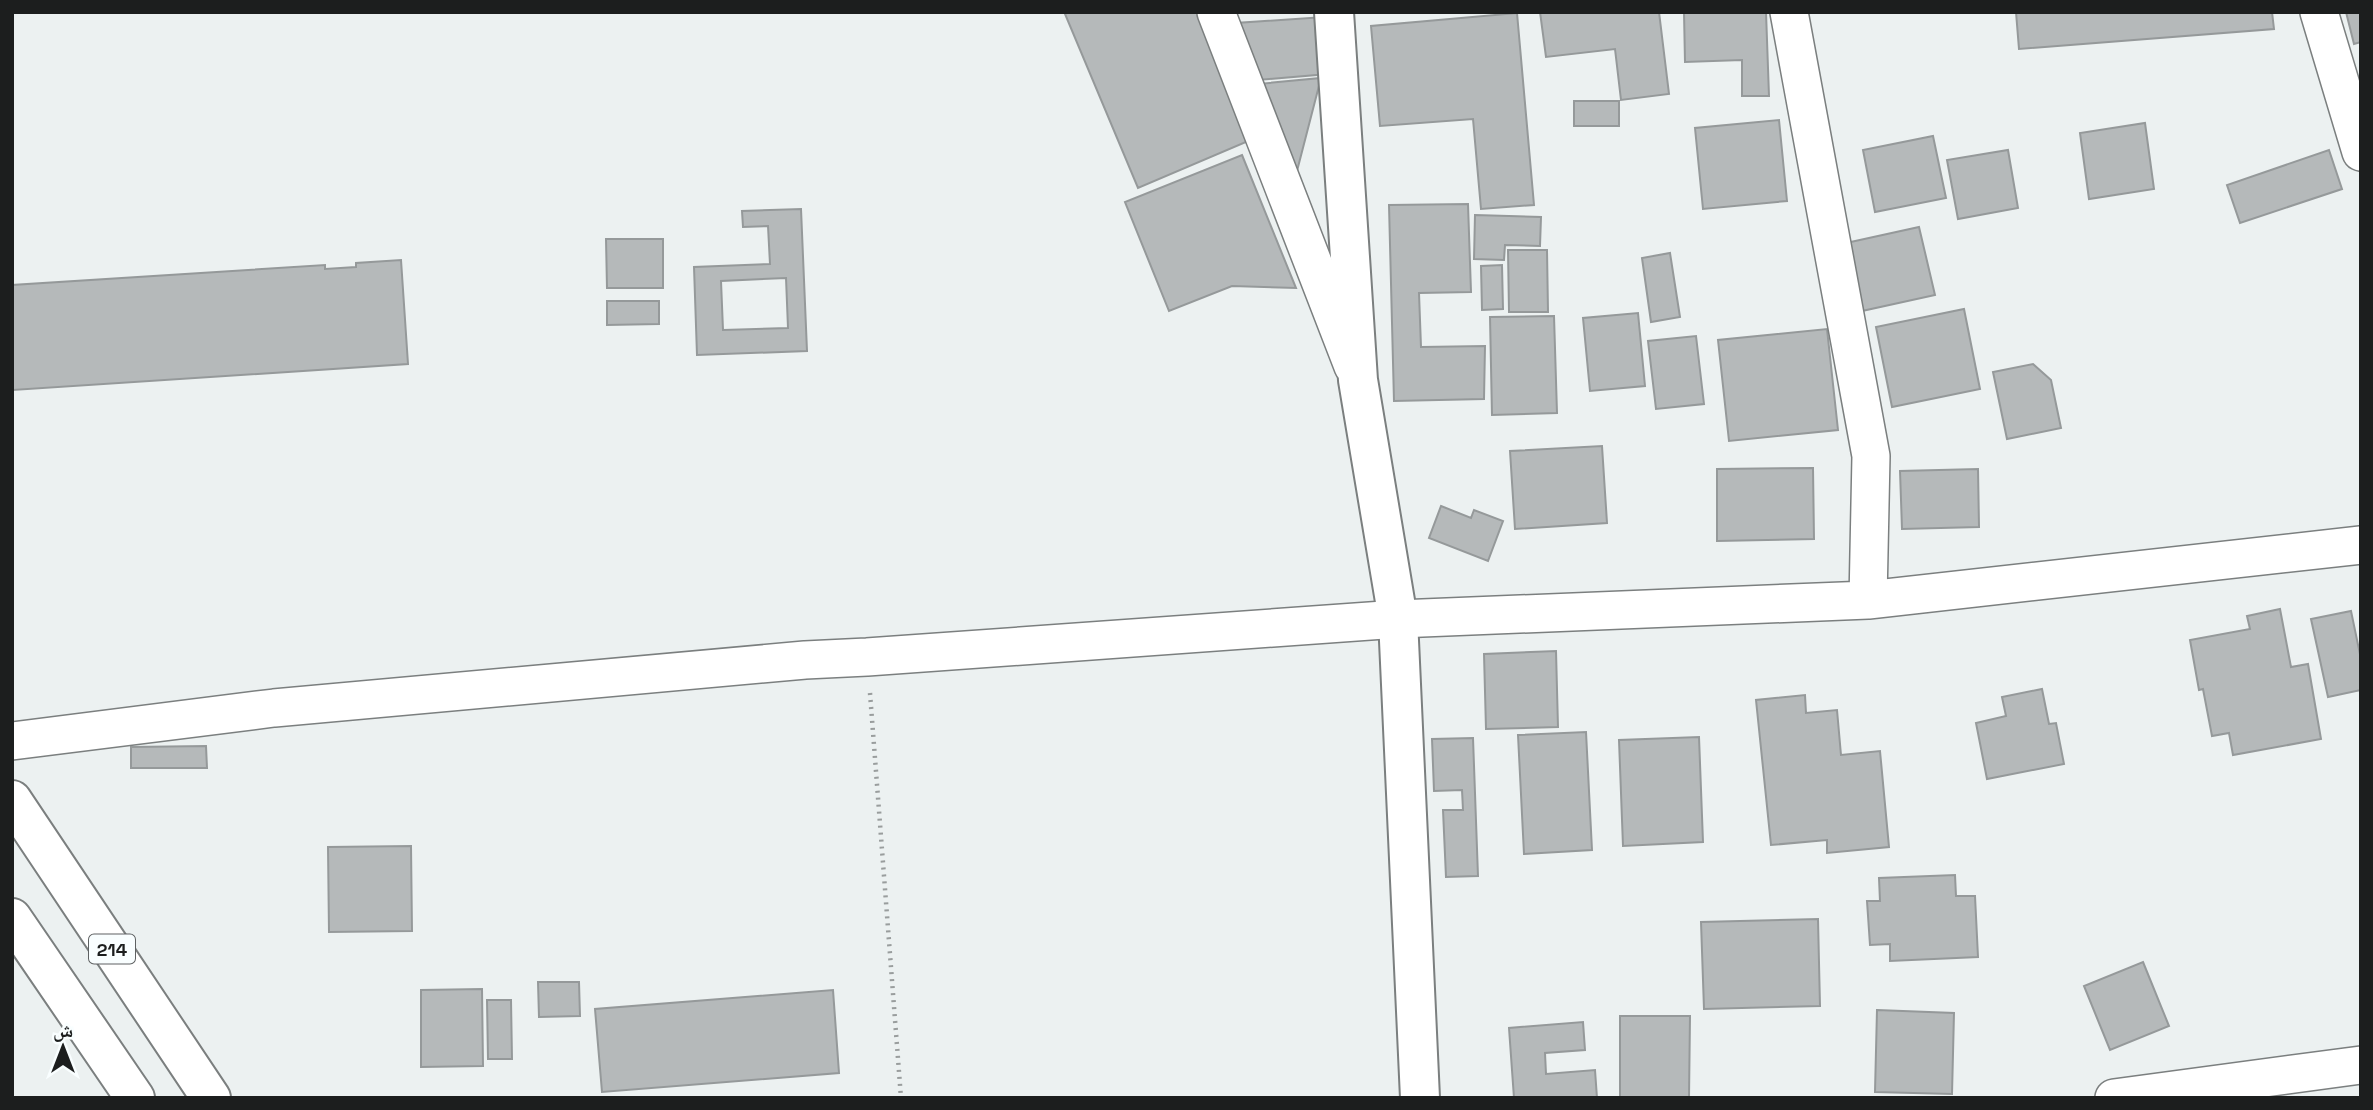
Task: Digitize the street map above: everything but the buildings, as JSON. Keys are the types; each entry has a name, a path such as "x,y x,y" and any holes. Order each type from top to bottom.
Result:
{"main road":[{"path":"1334,12 1358,380 1398,620 1420,1098"},
{"name":"214","path":"12,800 211,1098"},
{"path":"12,918 135,1098"}],"street":[{"path":"1216,12 1358,380"},
{"path":"1789,12 1871,456 1868,600"},
{"path":"2319,12 2361,152"},
{"path":"12,741 274,708 805,660 1398,620 1868,600 2361,545"},
{"path":"2114,1098 2361,1065"}],"path":[{"path":"867,657 901,1098"}]}
